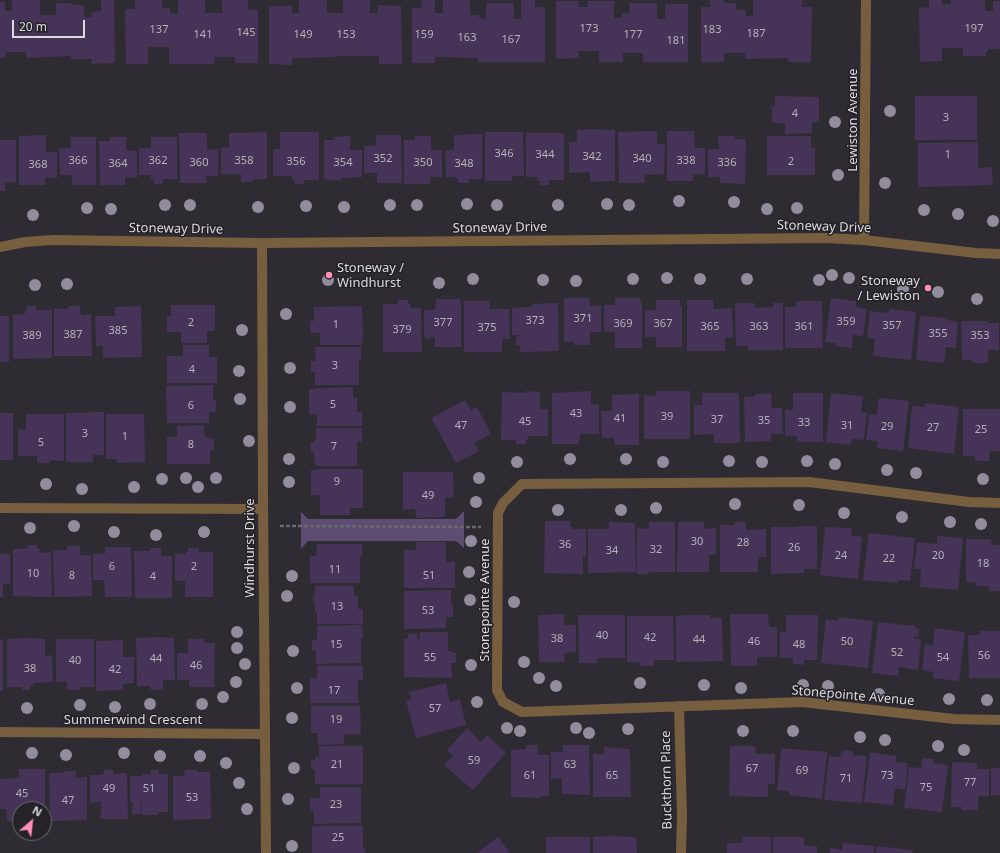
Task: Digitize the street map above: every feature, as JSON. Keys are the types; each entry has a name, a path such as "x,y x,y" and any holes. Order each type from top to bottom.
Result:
{"street":[{"name":"Lewiston Avenue","path":"864,240 866,0"},
{"name":"Stoneway Drive","path":"0,247 25,242 53,240 262,243 826,238 864,240 934,249 1000,254"},
{"name":"Windhurst Drive","path":"262,243 266,853"},
{"name":"Stonepointe Avenue","path":"1000,503 969,502 809,482 522,484 503,502 498,513 497,690 503,702 522,712 802,702 954,719 1000,720"},
{"path":"0,508 263,509"},
{"name":"Buckthorn Place","path":"679,706 682,816 681,853"},
{"name":"Summerwind Crescent","path":"0,732 265,734"}],"path":[{"path":"263,526 498,527"}],"shaded area":[{"path":"464,511 464,548 456,541 308,541 301,549 301,512 308,519 456,519"}],"building":[{"path":"12,0 40,0 40,15 56,15 56,3 84,5 84,17 92,17 91,12 101,11 101,0 114,0 115,63 91,64 92,59 71,59 71,56 26,58 26,52 6,52 5,58 0,58 0,2 5,2 5,11 12,11"},
{"path":"135,0 162,0 162,8 170,8 170,13 178,14 178,0 205,0 205,13 222,13 222,0 248,0 248,10 258,10 258,63 235,63 235,57 214,57 214,64 169,64 169,47 148,47 148,64 126,64 125,9 135,9"},
{"path":"299,0 327,0 327,13 343,13 343,0 370,0 370,13 378,13 378,5 401,6 402,64 379,64 379,56 336,56 292,58 292,65 269,64 269,6 292,6 292,13 299,13"},
{"path":"421,0 435,0 435,13 443,13 443,0 470,0 470,15 479,15 479,18 486,19 486,3 514,3 514,19 521,19 521,0 535,0 535,7 545,7 545,62 478,62 478,58 435,57 435,63 412,63 412,8 422,8"},
{"path":"710,0 724,0 724,3 736,3 736,10 746,10 746,16 753,16 753,0 802,0 802,7 812,7 811,62 789,62 788,58 745,59 745,53 724,53 724,62 701,62 701,7 710,7"},
{"path":"929,0 942,0 942,4 951,4 951,0 985,0 985,11 993,11 993,1 1000,1 1000,49 988,49 986,56 963,56 963,48 942,48 942,61 920,62 919,8 929,7"},
{"path":"556,1 579,1 578,7 588,7 587,1 614,1 614,18 621,18 622,13 630,14 629,3 657,3 657,19 665,19 665,4 688,4 688,62 643,62 643,53 623,53 623,62 599,62 599,51 578,51 579,58 556,59"},
{"path":"775,96 819,97 819,122 812,122 812,133 785,134 785,123 772,123 772,106 775,107"},
{"path":"915,96 977,96 977,140 915,140"},
{"path":"577,130 615,130 615,181 590,182 590,172 569,173 569,142 577,142"},
{"path":"657,131 657,144 665,144 664,174 645,175 644,183 619,183 618,132"},
{"path":"667,131 694,131 695,148 705,148 705,174 693,174 693,181 667,181"},
{"path":"267,132 267,179 253,179 253,182 241,182 241,174 221,174 221,148 229,147 229,133"},
{"path":"280,132 319,132 319,180 304,180 304,184 295,184 295,180 292,179 292,176 273,176 273,149 280,149"},
{"path":"485,132 523,132 524,176 512,176 512,181 485,181"},
{"path":"179,133 207,133 207,150 218,149 218,176 206,176 206,183 180,183"},
{"path":"526,133 564,133 564,180 549,180 549,185 540,185 540,181 537,181 538,177 526,177"},
{"path":"482,134 482,179 469,179 469,183 458,183 458,179 456,179 456,177 446,177 445,150 454,150 454,135"},
{"path":"46,135 46,152 57,152 57,178 45,178 45,185 19,185 19,136"},
{"path":"376,135 401,135 402,183 377,183 377,173 364,173 364,146 376,146"},
{"path":"351,136 350,150 362,150 362,177 341,178 341,181 324,179 324,140 334,140 333,137"},
{"path":"415,136 431,136 431,150 442,150 442,177 430,177 430,184 404,184 404,140 415,140"},
{"path":"718,136 735,136 735,139 746,139 745,184 720,183 720,177 708,177 708,149 719,149"},
{"path":"767,136 811,136 811,148 815,148 815,175 767,175"},
{"path":"70,137 96,137 96,185 72,185 72,175 60,175 59,148 71,148"},
{"path":"110,137 126,137 126,150 137,151 137,178 125,177 125,185 100,185 99,141 110,141"},
{"path":"151,137 177,137 177,179 163,179 163,184 154,184 154,179 151,180 151,175 139,175 139,148 151,148"},
{"path":"0,140 16,140 16,182 5,182 5,191 0,191"},
{"path":"978,142 978,168 990,167 992,169 993,185 918,187 918,143"},
{"path":"564,298 589,298 590,306 601,306 601,332 590,332 590,345 574,345 574,342 564,342"},
{"path":"615,298 640,298 642,303 642,348 615,348 615,332 604,332 604,305 615,305"},
{"path":"831,298 856,301 856,307 867,309 863,336 853,335 852,348 835,346 836,343 825,342"},
{"path":"436,299 460,299 461,347 435,347 435,337 425,339 424,310 435,310"},
{"path":"398,300 408,300 410,308 421,308 422,352 383,352 383,304 398,304"},
{"path":"656,300 680,300 680,306 682,305 682,347 656,347 656,337 645,337 645,310 656,310"},
{"path":"687,300 713,300 714,309 732,308 733,338 725,338 725,351 687,351"},
{"path":"464,301 490,301 490,309 509,309 510,339 502,339 502,352 464,352"},
{"path":"796,301 822,301 823,348 785,348 785,307 796,307"},
{"path":"558,303 559,351 520,352 520,346 516,345 516,337 520,335 512,335 512,308 532,307 532,304"},
{"path":"735,303 754,303 755,308 773,307 773,303 783,303 783,350 748,350 748,346 736,346"},
{"path":"171,305 215,305 215,331 207,331 207,343 181,343 181,332 167,332 167,316 171,316"},
{"path":"27,306 36,306 36,310 52,310 52,358 13,359 13,315 25,314 25,311 27,311"},
{"path":"68,306 80,306 81,315 91,314 92,356 54,356 54,309 68,309"},
{"path":"141,306 142,357 103,358 103,346 96,346 95,316 115,316 115,307"},
{"path":"362,306 362,345 320,345 320,333 310,333 310,321 314,321 314,307"},
{"path":"889,309 916,312 911,360 873,356 875,339 867,338 870,311 889,313"},
{"path":"0,316 9,316 9,362 0,362"},
{"path":"920,316 947,318 947,320 958,322 956,348 946,347 944,363 916,360"},
{"path":"961,321 988,321 988,323 999,323 999,350 988,350 988,363 972,363 972,360 962,360"},
{"path":"183,345 209,345 209,357 217,357 217,383 167,383 167,356 183,356"},
{"path":"315,347 361,347 361,359 359,359 359,385 315,385 315,372 311,372 311,361 316,361"},
{"path":"213,385 213,400 216,400 216,412 209,412 209,423 167,423 166,386"},
{"path":"353,387 353,398 357,398 357,412 362,412 362,426 317,426 317,414 309,414 309,389"},
{"path":"526,391 540,392 540,409 548,409 548,436 528,436 526,444 516,444 516,440 501,440 502,392 526,393"},
{"path":"591,391 591,405 599,404 599,434 580,434 579,444 552,444 552,393"},
{"path":"656,391 690,391 690,439 644,439 644,395 656,396"},
{"path":"702,393 739,393 740,443 714,443 714,434 694,435 694,405 702,405"},
{"path":"771,393 772,408 782,408 783,434 771,434 771,441 745,442 744,397 755,397 755,394"},
{"path":"793,393 823,393 823,442 797,442 797,436 785,436 785,410 793,410"},
{"path":"831,393 863,396 861,412 867,413 864,440 852,439 851,445 826,442"},
{"path":"639,394 639,445 614,445 614,438 602,438 601,411 612,411 612,395"},
{"path":"879,398 909,401 903,451 877,448 878,441 866,440 869,414 877,415"},
{"path":"465,400 471,410 477,407 491,434 474,443 479,451 456,463 431,418"},
{"path":"925,403 959,407 954,454 908,448 912,406 925,407"},
{"path":"963,409 1000,409 1000,451 990,451 989,461 975,461 975,456 963,456"},
{"path":"104,412 104,455 93,455 93,462 66,462 66,413"},
{"path":"0,413 13,413 13,460 0,460"},
{"path":"26,414 64,414 64,461 50,460 50,463 37,463 37,456 18,456 18,429 26,430"},
{"path":"106,414 144,414 145,462 117,463 117,459 106,459"},
{"path":"204,425 205,437 214,439 214,450 210,450 210,464 167,464 167,437 177,437 177,426"},
{"path":"316,428 362,428 362,442 357,442 357,466 315,466 314,452 311,452 310,443 314,443 316,440"},
{"path":"363,469 363,508 350,508 350,515 320,515 320,495 311,495 311,470"},
{"path":"403,472 453,472 454,497 445,498 445,517 416,518 415,509 403,510"},
{"path":"545,521 570,521 570,526 572,526 572,529 586,529 586,556 583,556 583,574 544,573"},
{"path":"609,522 635,523 636,572 588,573 588,529 609,529"},
{"path":"649,522 675,522 675,572 649,572 649,574 637,574 637,528 649,529"},
{"path":"678,522 704,522 704,529 716,528 716,555 709,555 709,572 677,572"},
{"path":"734,522 746,522 746,530 766,529 766,557 758,557 758,572 720,572 720,525 735,525"},
{"path":"817,526 817,569 804,569 804,573 771,574 771,527"},
{"path":"825,527 852,528 851,535 862,537 858,579 820,575"},
{"path":"869,533 915,538 910,581 898,580 898,583 863,580"},
{"path":"937,536 963,538 958,590 920,587 921,569 914,569 917,542 937,544"},
{"path":"966,539 992,539 991,545 1000,545 1000,591 989,591 989,586 976,586 976,582 966,582"},
{"path":"416,542 446,542 446,562 455,562 455,588 404,588 404,550 416,550"},
{"path":"317,544 362,544 362,557 360,556 360,583 310,583 310,556 316,556"},
{"path":"28,545 37,545 40,553 51,552 52,597 13,596 13,549 28,548"},
{"path":"67,546 80,546 80,555 91,555 92,596 54,597 53,550 67,550"},
{"path":"105,547 131,547 132,597 105,597 104,580 93,580 93,554 105,554"},
{"path":"150,548 161,548 161,556 172,556 172,598 135,598 134,551 150,551"},
{"path":"188,548 199,548 199,552 213,552 213,597 185,597 185,581 175,581 175,554 186,554 186,552 188,552"},
{"path":"0,554 10,554 10,584 3,584 3,597 0,597"},
{"path":"315,586 354,586 354,596 358,596 358,609 363,609 363,624 317,624 317,612 315,612 313,594 315,595"},
{"path":"451,590 453,617 446,617 446,628 404,629 404,591"},
{"path":"564,614 564,625 576,625 576,652 564,653 565,662 539,662 538,615"},
{"path":"730,614 768,614 769,627 777,627 777,657 757,657 757,666 731,666"},
{"path":"578,615 625,615 625,658 597,658 597,663 579,663"},
{"path":"710,615 710,618 722,618 723,661 676,662 676,616"},
{"path":"786,615 818,615 817,660 804,660 804,665 793,664 793,658 780,658 780,632 786,632"},
{"path":"627,616 673,616 674,660 654,660 654,666 640,666 639,662 627,662"},
{"path":"839,617 873,621 868,668 821,663 826,619 838,621"},
{"path":"878,622 915,626 915,628 919,629 918,637 914,636 914,639 921,639 918,670 899,667 898,676 872,673"},
{"path":"362,625 363,638 361,638 361,663 316,664 316,650 312,650 312,640 317,640 317,626"},
{"path":"935,628 965,632 959,681 933,678 933,672 922,670 925,644 933,645"},
{"path":"980,631 1000,631 1000,678 969,678 968,635 980,635"},
{"path":"420,632 448,632 448,651 456,653 456,663 451,663 452,678 404,677 404,639 408,639 408,634 417,634 417,639 420,639"},
{"path":"136,638 174,638 175,680 163,680 163,690 151,690 150,686 137,686"},
{"path":"0,639 3,640 3,691 0,691"},
{"path":"7,639 45,639 45,656 52,655 53,682 33,683 33,686 30,686 30,690 22,690 22,687 7,687"},
{"path":"56,639 94,639 94,687 79,687 80,690 67,690 67,682 56,682"},
{"path":"188,639 204,639 204,643 215,643 214,687 189,687 189,680 177,680 177,653 188,653"},
{"path":"123,640 123,657 134,657 134,683 123,684 123,690 96,691 96,641"},
{"path":"317,666 363,666 363,680 358,680 358,703 310,703 310,678 317,678"},
{"path":"446,683 450,702 460,699 466,725 416,738 406,701 411,699 409,692"},
{"path":"311,706 360,706 361,734 344,734 344,744 318,745 317,733 311,733"},
{"path":"467,728 481,742 487,735 506,753 473,790 444,765 453,756 447,750"},
{"path":"526,745 538,745 538,755 549,755 549,796 541,796 541,798 511,797 511,750 526,749"},
{"path":"563,745 589,745 590,795 562,794 562,778 551,779 551,752 563,752"},
{"path":"319,746 363,746 363,784 315,784 315,770 311,769 311,760 315,760 315,757 319,757"},
{"path":"730,746 755,746 756,754 775,754 775,784 768,784 768,797 729,796"},
{"path":"604,747 630,749 631,797 593,797 593,754 604,754"},
{"path":"781,748 827,752 822,799 789,795 789,791 777,790"},
{"path":"844,750 853,751 853,755 867,756 862,803 824,800 829,756 841,757 841,753 843,754"},
{"path":"870,752 896,756 896,762 908,763 905,790 895,788 893,805 864,802"},
{"path":"922,758 934,759 933,763 948,765 942,812 904,808 909,767 921,768"},
{"path":"952,762 977,763 977,769 989,769 989,796 978,796 978,810 961,810 962,807 951,807"},
{"path":"991,768 1000,768 1000,795 991,795"},
{"path":"19,769 45,769 45,801 12,801 12,821 7,821 6,809 0,809 0,779 19,778"},
{"path":"104,770 113,770 113,774 127,773 128,819 100,819 102,802 90,803 90,775 104,774"},
{"path":"151,770 159,770 159,774 168,774 168,812 158,812 158,815 142,815 141,802 141,814 132,814 133,802 130,802 130,776 151,774"},
{"path":"185,770 210,772 211,819 173,820 173,776 184,776"},
{"path":"63,771 76,771 76,778 87,777 87,820 52,821 52,801 50,801 49,773 63,773"},
{"path":"320,787 361,787 361,823 314,824 314,811 310,811 310,798 320,798"},
{"path":"363,826 363,849 365,849 365,853 312,853 312,827"},
{"path":"498,837 510,853 477,853"},
{"path":"546,837 590,837 590,853 546,853"},
{"path":"593,837 636,837 637,853 593,853"},
{"path":"742,837 771,837 771,853 727,853 727,843 742,843"},
{"path":"773,837 804,837 804,846 817,846 817,853 773,853"},
{"path":"843,843 875,846 874,853 830,853 830,848 842,850"},
{"path":"877,846 913,850 912,853 876,853"}],"place":[{"name":"Stoneway / Windhurst","path":"329,275"},
{"name":"Stoneway / Lewiston","path":"928,288"}]}
